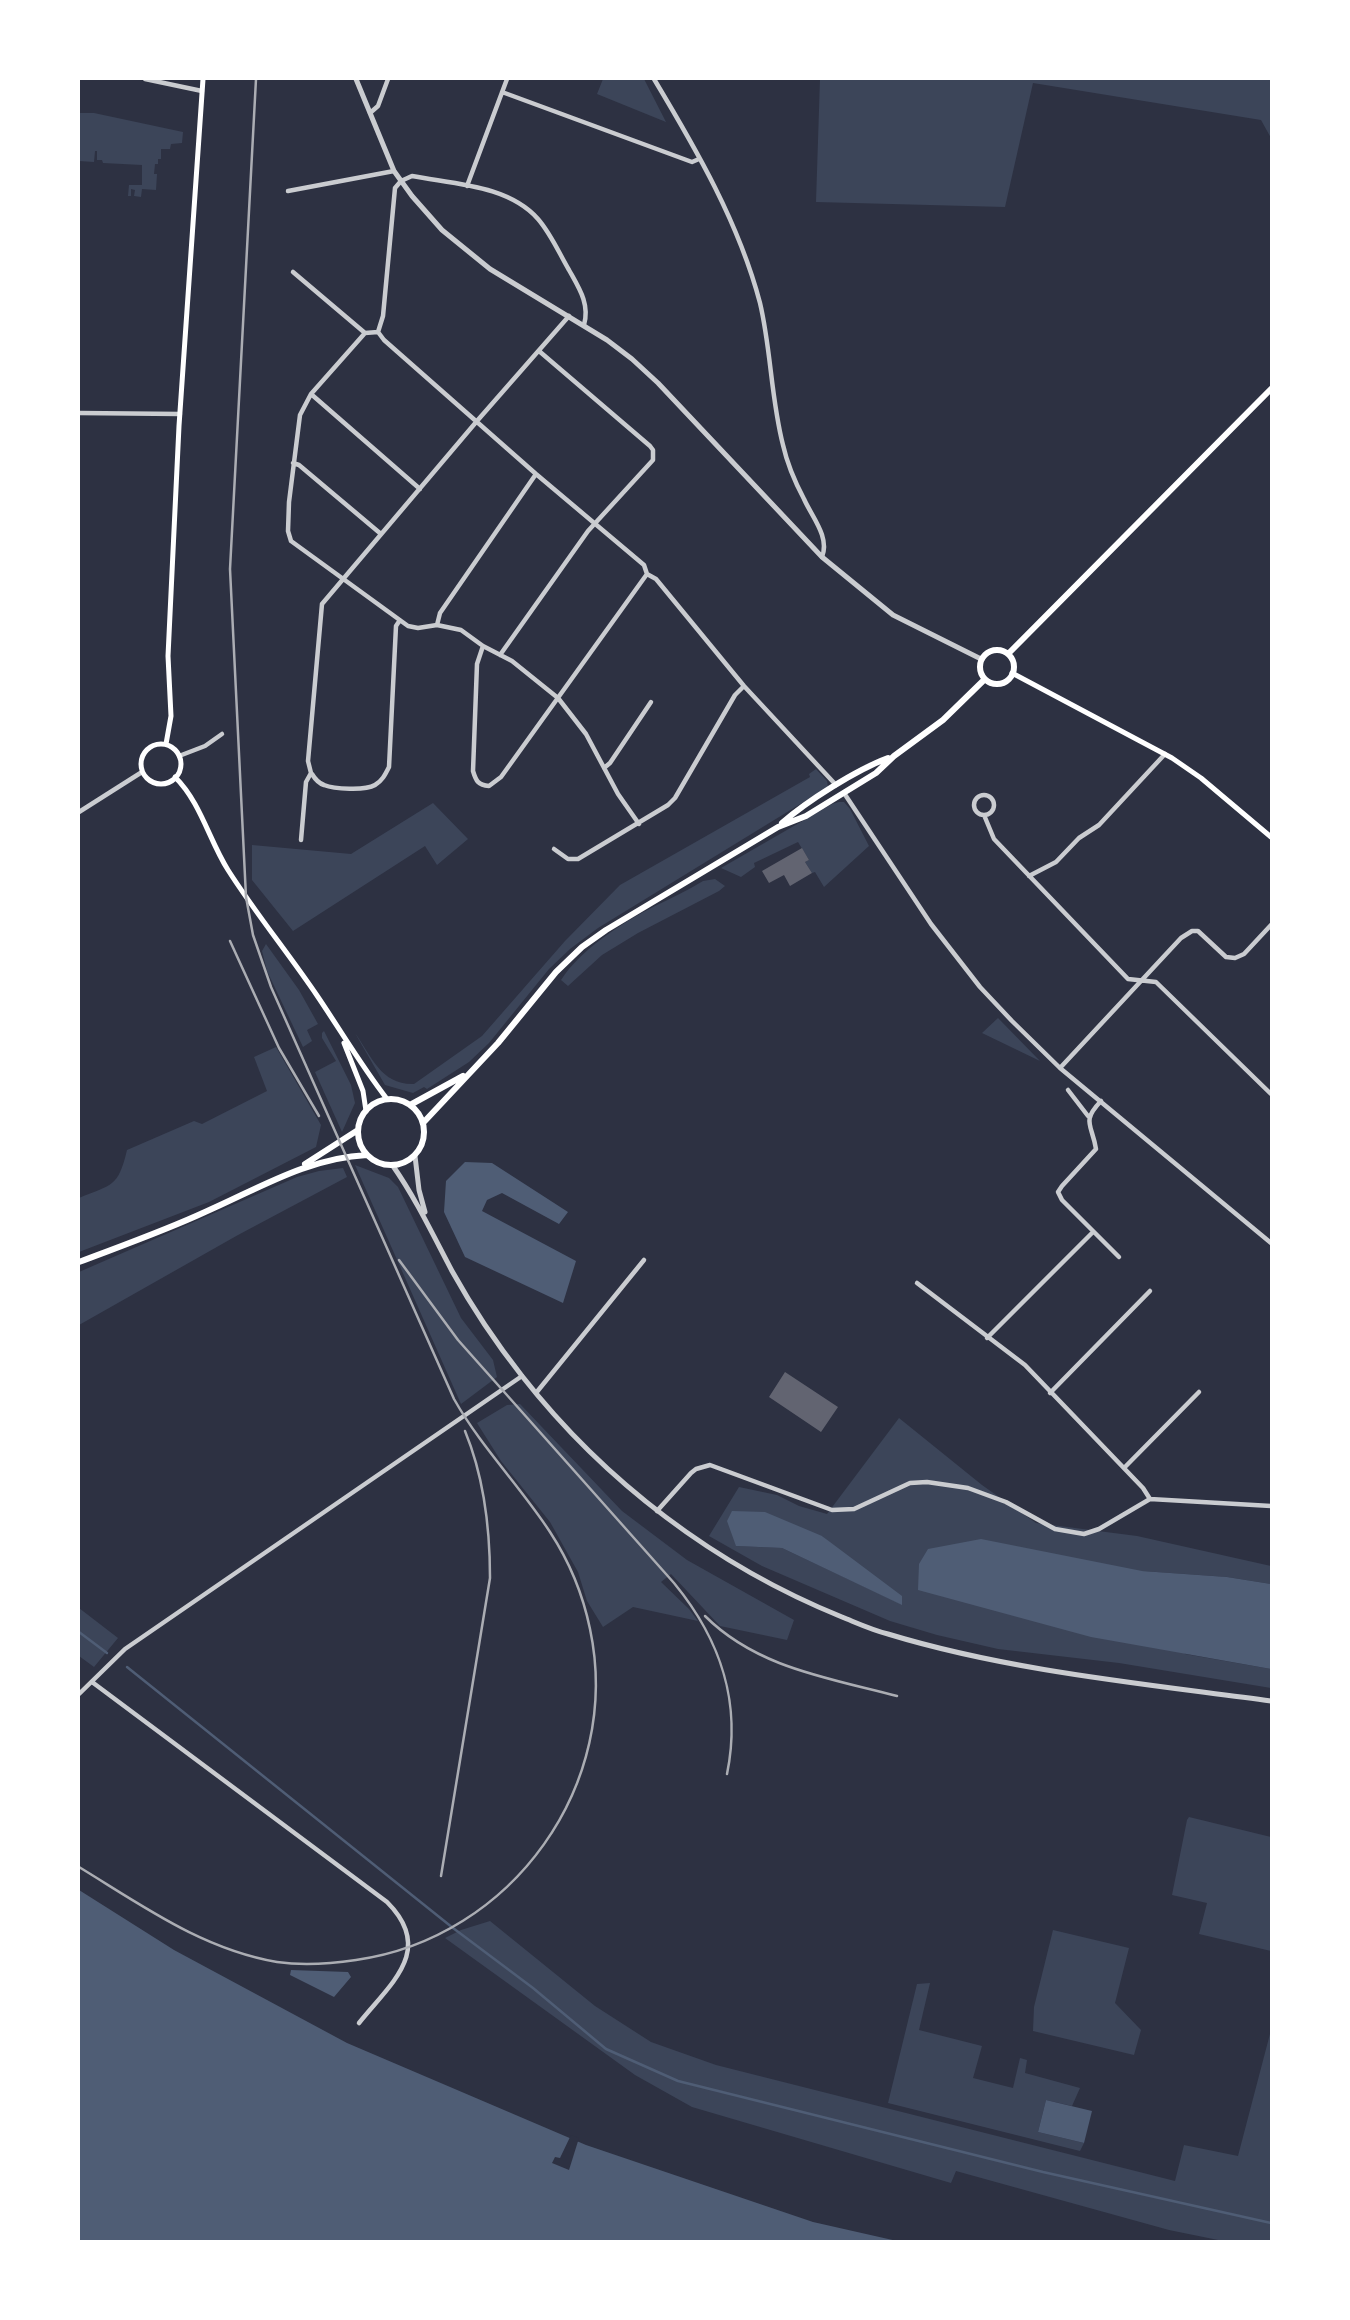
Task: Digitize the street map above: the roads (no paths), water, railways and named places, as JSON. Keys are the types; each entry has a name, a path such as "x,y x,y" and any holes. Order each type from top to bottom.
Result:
{"main road":[{"path":"166,744 171,716 168,656 180,414 203,79"},
{"path":"1008,654 1271,388"},
{"path":"991,651 1008,654 1013,663 1010,678 995,684 985,679 980,669 981,659 991,651"},
{"path":"1013,673 1166,754 1201,778 1271,837"},
{"path":"423,1123 498,1043 556,972 582,947 778,827 806,816 876,773 894,756 943,720 985,679"},
{"path":"166,744 179,756 180,767 170,781 157,783 142,772 141,761 145,752 154,745 166,744"},
{"path":"778,827 800,807 873,763 894,756"},
{"path":"175,777 195,802 227,868 387,1100"},
{"path":"337,1028 363,1091 366,1111"},
{"path":"410,1105 469,1072"},
{"path":"387,1100 399,1100 410,1105 423,1123 424,1140 415,1156 405,1163 393,1166 379,1163 367,1155 360,1143 358,1130 366,1111 375,1103 387,1100"},
{"path":"79,1262 185,1221 294,1171 358,1130"},
{"path":"294,1171 341,1157 367,1155"}],"street":[{"path":"145,79 202,91"},
{"path":"356,79 394,171 442,230 474,258 584,325 632,359 658,383 822,557 892,614 981,659"},
{"path":"370,113 378,106 388,79"},
{"path":"467,186 507,79"},
{"path":"654,79 723,204 747,261 760,305 782,444 804,500 821,530 825,550 822,557"},
{"path":"502,92 692,162 699,159"},
{"path":"288,191 394,171"},
{"path":"378,332 383,316 394,192 401,181 412,176 499,193 515,200 536,217 548,232 583,295 587,314 584,325"},
{"path":"293,272 365,333"},
{"path":"400,620 396,626 389,767 386,774 373,787 365,789 321,784 311,773 308,761 322,604 569,316"},
{"path":"378,332 365,333 311,394 300,415 288,531 291,541 408,626 418,628 437,625 461,630 483,646 512,661 558,698 586,734 618,794 639,824"},
{"path":"378,332 536,474 644,565 647,574 656,579 744,686 837,786"},
{"path":"500,654 595,524 653,460 653,450 538,351"},
{"path":"311,394 420,489"},
{"path":"79,413 180,414"},
{"path":"293,463 299,465 381,534"},
{"path":"437,625 440,613 536,474"},
{"path":"483,646 477,664 473,771 476,781 489,786 501,777 647,574"},
{"path":"554,849 568,859 578,859 639,824 675,798 735,695 744,686"},
{"path":"604,768 651,702"},
{"path":"179,756 205,746 222,734"},
{"path":"1029,877 1056,862 1079,838 1099,825 1166,754"},
{"path":"79,813 142,772"},
{"path":"301,839 306,782 311,773"},
{"path":"844,793 931,924 980,987 1060,1068 1271,1242"},
{"path":"984,815 990,813 994,803 988,796 982,795 976,798 975,811 984,815 994,839 1029,877 1128,979 1156,982 1271,1094"},
{"path":"1060,1068 1181,938 1192,931 1198,931 1226,957 1235,958 1244,954 1271,925"},
{"path":"1068,1090 1088,1116 1088,1125 1094,1135 1096,1149 1058,1192 1062,1200 1119,1257"},
{"path":"1088,1116 1101,1101"},
{"path":"415,1156 426,1219"},
{"path":"393,1166 426,1219 475,1311 522,1376 558,1419 606,1467 657,1511 698,1540 822,1609 885,1634 939,1649 1029,1666 1271,1701"},
{"path":"987,1338 1093,1233"},
{"path":"536,1393 643,1260"},
{"path":"917,1283 1026,1365 1150,1499"},
{"path":"1050,1392 1150,1291"},
{"path":"79,1694 125,1649 522,1376"},
{"path":"1124,1468 1199,1392"},
{"path":"657,1511 691,1473 710,1465 832,1510 854,1509 910,1483 927,1482 968,1488 1006,1502 1055,1529 1084,1534 1099,1529 1150,1499 1271,1506"},
{"path":"92,1682 396,1911 407,1934 408,1957 400,1972 359,2023"}],"waterway":[{"path":"79,1632 107,1653"},
{"path":"127,1667 453,1928 533,1988 606,2049 678,2081 1043,2172 1271,2223"}],"railway":[{"path":"79,1867 198,1937 250,1956 287,1963 326,1963 356,1960 412,1946 463,1921 507,1886 544,1844 572,1796 589,1743 596,1687 590,1629 569,1566 538,1515 476,1434 454,1399 271,987 253,935 246,897 230,569 256,79"},
{"path":"230,941 279,1048 319,1116"},
{"path":"399,1260 458,1340 690,1604 715,1649 729,1696 732,1721 727,1774"},
{"path":"441,1876 490,1578 485,1503 477,1466 465,1431"},
{"path":"705,1616 725,1634 771,1659 795,1669 897,1696"}]}
